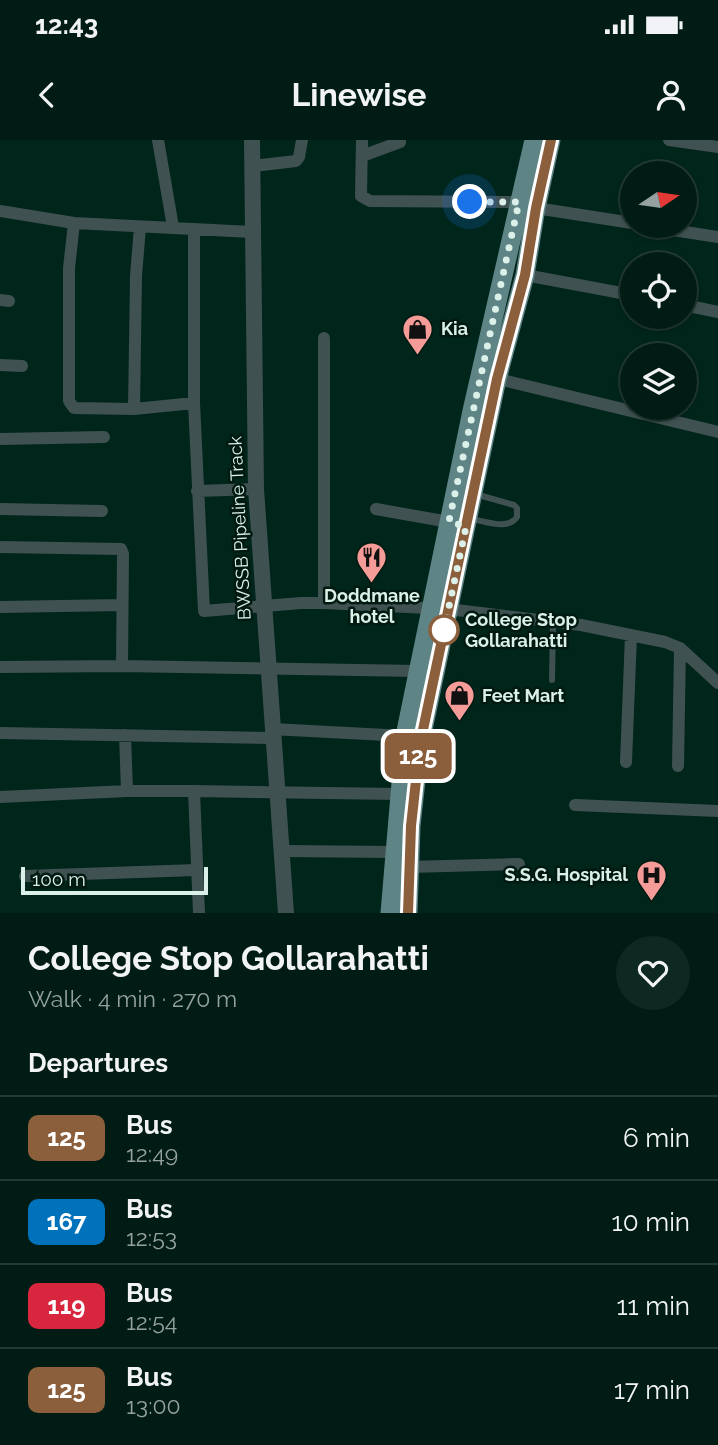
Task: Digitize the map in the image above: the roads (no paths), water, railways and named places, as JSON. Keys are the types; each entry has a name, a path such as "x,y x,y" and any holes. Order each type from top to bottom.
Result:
{"main road":[{"path":"461,522 473,493 489,377 525,275 527,205 534,140"},
{"path":"390,913 405,736 418,671 439,608 461,522 489,377 527,205 551,140"},
{"path":"408,913 411,826 439,608"}],"street":[{"path":"158,140 173,227"},
{"name":"BWSSB Pipeline Track","path":"252,140 256,489 286,913"},
{"path":"253,166 296,161 302,140"},
{"path":"362,140 361,196 370,201 527,205 620,221"},
{"path":"362,156 400,140"},
{"path":"669,140 718,147"},
{"path":"0,211 74,223 252,232"},
{"path":"74,223 69,268 69,401 74,408 134,409 194,403"},
{"path":"134,409 136,276 140,227"},
{"path":"194,230 194,403 204,611 324,603 439,608 553,622 631,635 680,648 718,683"},
{"path":"697,234 718,237"},
{"path":"525,275 620,293"},
{"path":"697,308 718,312"},
{"path":"324,338 324,603"},
{"path":"0,365 22,366"},
{"path":"489,377 718,432"},
{"path":"0,439 104,438"},
{"path":"197,491 256,489"},
{"path":"0,509 102,511"},
{"path":"376,509 461,522"},
{"path":"0,547 121,549 122,666"},
{"path":"0,607 122,606"},
{"path":"626,762 631,635"},
{"path":"678,766 680,648"},
{"path":"0,667 122,666 418,671"},
{"path":"0,733 405,736"},
{"path":"125,735 127,790"},
{"path":"0,797 127,790 400,793"},
{"path":"194,791 199,913"},
{"path":"575,805 718,811"},
{"path":"281,851 394,852"},
{"path":"410,867 519,864"},
{"path":"24,876 196,870"}],"lane":[{"path":"461,522 505,525 512,523 517,517 514,505 473,493"},
{"path":"552,680 553,622"}],"place":[{"name":"Kia","path":"418,356"},
{"name":"Doddmane hotel","path":"372,585"},
{"name":"College Stop Gollarahatti","path":"444,630"},
{"name":"Feet Mart","path":"459,723"},
{"name":"S.S.G. Hospital","path":"651,902"}]}
